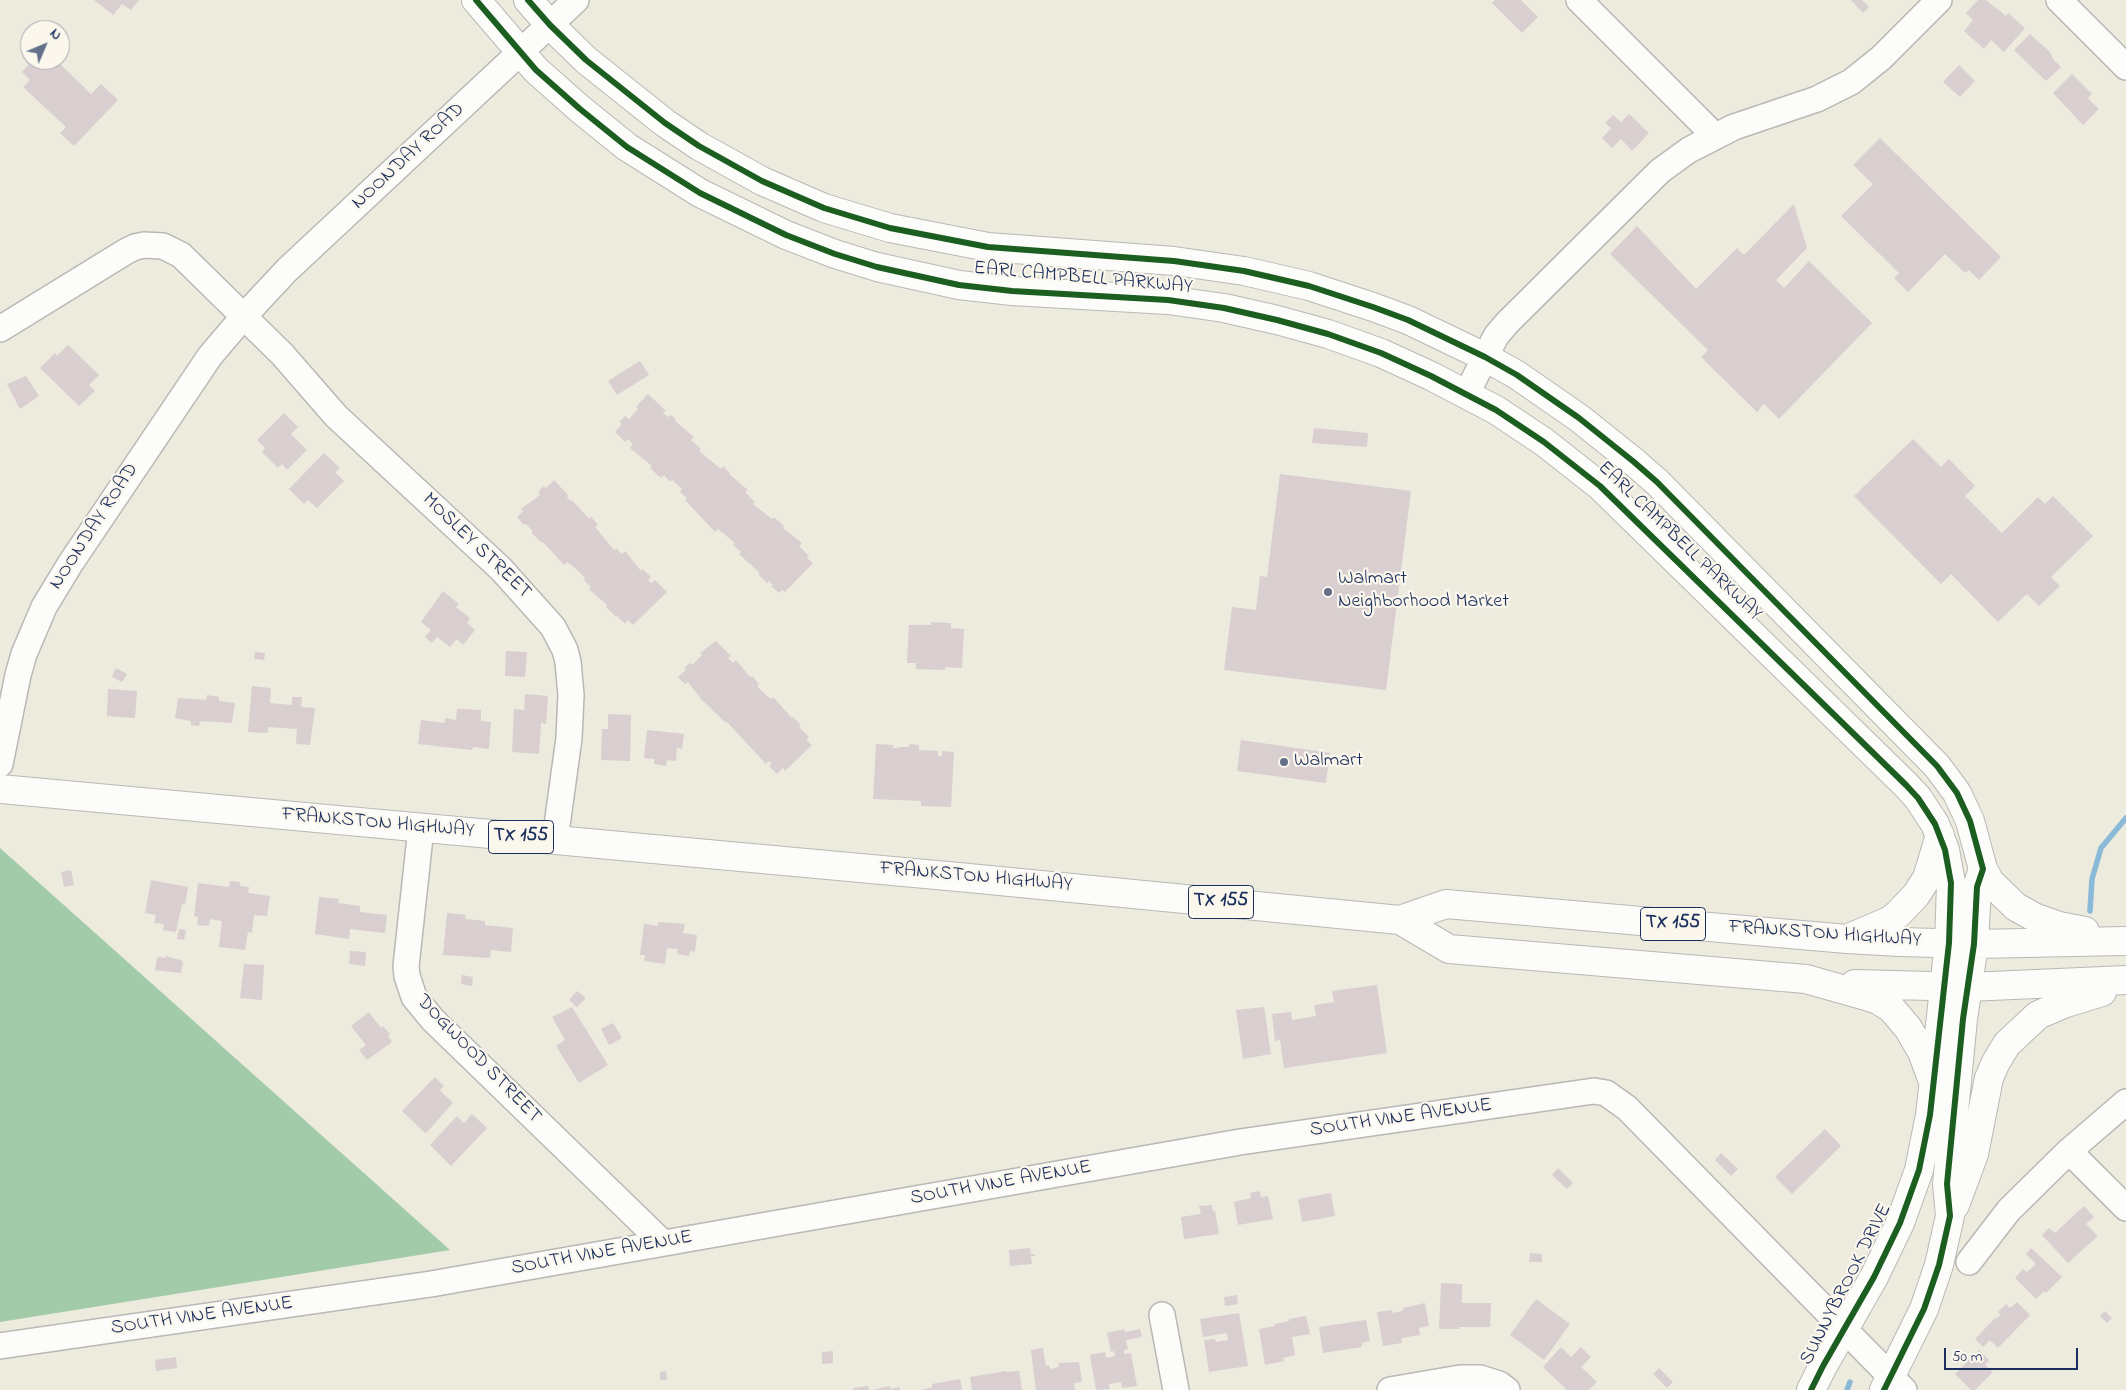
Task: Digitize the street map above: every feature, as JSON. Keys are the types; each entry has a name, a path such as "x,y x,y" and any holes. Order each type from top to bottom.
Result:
{"main road":[{"name":"EARL CAMPBELL PARKWAY","path":"476,0 520,53 567,98 626,147 676,179 738,213 814,246 877,267 949,283 1012,291 1168,300 1249,314 1301,326 1355,343 1431,376 1496,410 1544,442 1600,486 1918,798 1940,835 1947,859 1961,943"},
{"name":"EARL CAMPBELL PARKWAY","path":"528,0 550,25 593,66 665,123 722,159 762,181 824,208 890,228 946,240 1014,250 1174,261 1244,271 1309,286 1408,320 1485,357 1517,375 1579,418 1657,482 1937,766 1948,780 1970,821 1983,869 1961,943 1956,987"},
{"path":"1012,291 1014,250"},
{"path":"1628,512 1657,482"},
{"path":"1717,599 1745,572"},
{"path":"1752,634 1777,605"},
{"path":"1805,686 1833,661"},
{"name":"FRANKSTON HIGHWAY","path":"0,789 1400,920 1446,904 1847,939 1961,943"},
{"path":"1847,939 1888,921 1908,905 1927,878 1940,835"},
{"path":"1983,869 1990,882 2006,899 2036,918 2059,926 2126,940"},
{"name":"TX 155","path":"1400,920 1449,949 1806,980 1895,986 1956,987 2126,980"},
{"name":"TX 155","path":"1961,943 2126,940"},
{"path":"1806,980 1866,996 1878,1000 1891,1008 1915,1038 1934,1083"},
{"path":"1893,1385 1924,1309 1939,1265 1950,1216 1974,1154 1989,1078 1996,1062 2007,1044 2038,1015 2066,1003 2126,984"},
{"path":"1950,1216 1947,1184 1956,987"},
{"name":"SUNNYBROOK DRIVE","path":"1811,1390 1878,1270 1911,1194 1925,1139 1934,1083 1956,987"}],"street":[{"name":"NOONDAY ROAD","path":"0,764 18,675 27,646 44,607 70,564 188,386 244,316 287,270 576,0"},
{"path":"1579,0 1715,136"},
{"path":"1466,395 1496,336 1518,311 1649,180 1689,150 1715,136 1755,119 1817,99 1851,82 1881,58 1939,0"},
{"path":"2059,0 2126,68"},
{"path":"0,330 125,252 144,245 163,246 181,255 244,316"},
{"name":"MOSLEY STREET","path":"244,316 289,361 336,416 501,568 540,610 560,638 568,662 570,712 569,738 555,840"},
{"name":"DOGWOOD STREET","path":"422,828 406,966 406,976 414,997 440,1026 663,1243"},
{"name":"SOUTH VINE AVENUE","path":"0,1346 432,1284 1240,1142 1594,1091 1606,1093 1627,1108 1844,1330 1893,1385"},
{"path":"1969,1262 2009,1210 2069,1151 2126,1102"},
{"path":"2069,1151 2126,1208"},
{"path":"1162,1315 1176,1390"},
{"path":"1390,1390 1438,1382 1480,1378 1499,1384 1507,1390"}],"green space":[{"path":"0,848 450,1250 0,1322"}],"building":[{"path":"94,0 139,0 131,10 122,4 113,15"},
{"path":"1495,0 1521,0 1538,17 1522,33 1492,3"},
{"path":"1851,0 1862,0 1869,7 1863,13"},
{"path":"1978,0 1986,0 2006,16 2008,13 2025,28 2004,52 1991,40 1984,49 1964,31 1973,20 1966,13"},
{"path":"2030,34 2050,52 2053,59 2061,67 2046,81 2014,50"},
{"path":"1959,65 1975,81 1960,97 1943,82"},
{"path":"24,70 66,70 91,94 101,84 118,100 74,146 60,133 66,127 23,87 30,80 22,72"},
{"path":"2072,74 2092,94 2088,98 2099,109 2083,125 2053,93"},
{"path":"1629,114 1649,133 1632,151 1621,139 1612,148 1602,138 1611,128 1605,123 1613,115 1621,122"},
{"path":"1880,138 2001,257 1979,280 1969,270 1965,273 1945,254 1908,292 1894,278 1899,273 1841,216 1873,184 1853,165"},
{"path":"1794,204 1807,248 1776,280 1784,288 1809,261 1872,323 1779,419 1764,404 1757,412 1701,357 1708,350 1610,254 1637,226 1696,289 1737,248 1744,255"},
{"path":"68,345 99,375 89,385 95,391 79,406 40,368 55,353 57,356"},
{"path":"640,361 649,375 617,395 608,381"},
{"path":"26,376 39,396 20,409 7,384"},
{"path":"648,394 666,411 663,413 668,417 671,415 675,421 694,437 691,440 701,449 699,451 721,469 723,466 729,474 748,490 745,492 755,502 753,504 772,519 774,517 784,526 783,528 802,543 799,546 813,563 785,592 782,590 779,593 771,586 773,585 769,581 767,583 758,574 760,573 739,554 741,552 733,545 735,543 718,529 715,532 685,500 687,498 680,492 682,489 672,480 670,482 664,475 661,478 650,468 652,466 630,448 633,444 628,439 625,442 615,432 622,424 619,422 625,416 629,419 638,409 636,407"},
{"path":"284,413 298,427 291,434 307,450 287,470 282,464 278,468 262,452 265,448 257,440"},
{"path":"1314,428 1368,433 1367,447 1312,443"},
{"path":"1913,439 1941,467 1949,459 1975,486 1965,496 2002,533 2038,497 2045,504 2053,496 2093,536 2051,577 2060,586 2039,606 2027,594 1998,622 1951,574 1941,584 1854,496"},
{"path":"324,453 340,468 335,472 344,481 317,508 308,500 304,504 289,489"},
{"name":"Walmart Neighborhood Market","path":"1280,474 1411,491 1386,690 1224,670 1232,607 1256,610 1260,576 1267,577"},
{"path":"554,480 568,495 567,497 589,519 591,517 598,525 595,527 614,550 616,548 622,554 625,551 641,571 643,569 651,577 648,580 651,583 655,580 667,592 633,625 628,620 625,624 616,617 606,607 607,605 589,589 591,587 584,580 585,578 567,562 564,565 531,532 533,531 517,517 523,511 521,509 540,495 538,492 544,486 546,488"},
{"path":"443,591 459,604 456,607 470,618 467,623 475,630 463,645 457,639 450,647 437,637 432,643 425,637 431,630 421,622"},
{"path":"931,622 951,623 951,628 964,629 962,668 945,667 945,670 916,669 916,663 907,663 909,625 931,625"},
{"path":"716,641 731,656 728,658 733,663 736,660 750,677 752,676 759,684 757,686 771,699 773,697 801,725 799,727 809,737 806,740 812,745 785,771 783,768 777,774 769,766 772,764 769,761 766,764 727,722 701,699 688,682 685,684 678,677 686,670 684,668 690,663 692,665 702,655 700,653"},
{"path":"506,651 527,652 525,677 505,676"},
{"path":"255,652 265,653 264,660 254,659"},
{"path":"116,668 127,674 122,682 112,677"},
{"path":"252,686 271,688 270,703 292,705 292,697 302,697 301,707 315,708 310,745 296,744 297,729 268,727 268,733 248,732"},
{"path":"108,689 137,691 135,718 107,716"},
{"path":"525,694 548,696 546,724 541,723 539,754 512,752 514,709 524,710"},
{"path":"207,695 219,697 219,701 235,703 232,723 200,721 199,726 191,725 191,721 175,718 178,698 206,700"},
{"path":"457,709 481,710 481,721 491,722 489,749 473,747 472,750 418,744 421,720 445,723 445,718 456,720"},
{"path":"608,714 631,715 630,761 601,760 602,729 608,729"},
{"path":"647,730 684,734 682,749 677,748 676,761 667,760 666,766 654,764 654,759 644,758"},
{"name":"Walmart","path":"1241,740 1330,753 1326,783 1237,771"},
{"path":"876,744 893,745 893,748 909,747 910,744 919,745 919,750 938,751 938,756 942,756 942,751 954,752 951,807 921,806 921,801 873,799"},
{"path":"71,870 74,885 64,887 61,872"},
{"path":"151,880 188,887 185,905 182,904 176,932 163,930 164,924 154,923 156,915 145,913"},
{"path":"230,881 240,882 240,886 249,887 248,893 270,896 267,916 254,915 252,933 248,932 245,950 219,947 222,921 210,919 209,926 197,925 198,917 194,916 198,883 229,887"},
{"path":"319,897 339,899 338,903 360,906 360,912 387,915 385,933 350,929 349,939 315,934"},
{"path":"447,913 466,915 465,919 485,921 485,925 513,928 511,952 491,950 490,958 443,955"},
{"path":"658,922 685,924 683,933 697,935 695,952 690,951 689,956 677,954 678,949 667,948 665,964 644,961 645,955 640,955 644,924 658,926"},
{"path":"179,929 186,930 184,940 177,939"},
{"path":"350,951 366,952 365,966 349,964"},
{"path":"166,956 183,961 181,973 155,970 157,957 166,958"},
{"path":"244,964 264,965 262,1000 240,998"},
{"path":"462,975 473,977 472,986 461,984"},
{"path":"1377,985 1387,1053 1284,1068 1280,1040 1275,1041 1272,1014 1291,1012 1292,1020 1316,1016 1314,1005 1334,1002 1332,991"},
{"path":"577,991 586,998 577,1007 569,1000"},
{"path":"572,1007 608,1065 579,1083 556,1046 565,1040 552,1017"},
{"path":"1264,1007 1271,1054 1243,1059 1236,1010"},
{"path":"369,1012 381,1028 383,1026 390,1034 388,1036 392,1042 367,1060 359,1050 366,1045 351,1026"},
{"path":"613,1023 622,1038 609,1045 601,1029"},
{"path":"435,1077 444,1086 440,1090 453,1103 425,1133 402,1111"},
{"path":"472,1114 487,1128 451,1166 430,1145 457,1116 464,1123"},
{"path":"1825,1129 1841,1146 1792,1194 1775,1177"},
{"path":"1721,1153 1738,1169 1731,1176 1715,1160"},
{"path":"1558,1168 1573,1183 1567,1189 1552,1175"},
{"path":"1260,1191 1261,1197 1268,1196 1273,1219 1238,1225 1234,1202 1251,1198 1250,1193"},
{"path":"1331,1193 1335,1216 1302,1222 1298,1199"},
{"path":"1212,1205 1213,1211 1215,1211 1219,1234 1184,1239 1181,1217 1201,1214 1199,1206"},
{"path":"2084,1206 2094,1217 2086,1224 2098,1236 2068,1263 2042,1235 2049,1228 2055,1233"},
{"path":"1030,1248 1031,1254 1035,1254 1035,1256 1031,1256 1032,1264 1010,1266 1009,1250"},
{"path":"2031,1248 2062,1277 2046,1293 2044,1291 2036,1299 2015,1278 2023,1269 2027,1272 2036,1264 2026,1254"},
{"path":"1530,1253 1542,1254 1542,1262 1529,1262"},
{"path":"1441,1283 1462,1284 1462,1303 1491,1303 1490,1327 1439,1329"},
{"path":"1237,1295 1238,1304 1225,1306 1224,1297"},
{"path":"1536,1299 1570,1324 1544,1360 1510,1335"},
{"path":"2017,1302 2030,1315 1998,1348 1990,1340 1983,1347 1975,1339 1995,1318 2001,1315 1998,1312 2006,1304 2010,1308"},
{"path":"1425,1303 1429,1326 1419,1328 1420,1335 1401,1338 1402,1343 1383,1346 1377,1312 1392,1310 1393,1313 1403,1311 1403,1308"},
{"path":"2105,1311 2112,1318 2107,1323 2100,1316"},
{"path":"1239,1313 1248,1366 1209,1372 1204,1340 1215,1339 1216,1342 1228,1340 1227,1333 1203,1337 1200,1319"},
{"path":"1306,1316 1310,1334 1292,1337 1295,1355 1283,1358 1284,1361 1265,1365 1259,1329 1275,1326 1275,1324 1289,1321 1289,1319"},
{"path":"1366,1320 1370,1341 1362,1343 1362,1347 1323,1353 1319,1327"},
{"path":"1124,1329 1125,1332 1140,1329 1142,1337 1126,1340 1128,1349 1124,1350 1124,1354 1131,1353 1137,1386 1122,1388 1121,1382 1109,1384 1110,1389 1096,1390 1090,1355 1105,1352 1106,1358 1115,1356 1114,1351 1111,1352 1107,1333"},
{"path":"1561,1347 1571,1357 1581,1347 1591,1357 1581,1367 1597,1382 1589,1390 1567,1390 1543,1367"},
{"path":"1043,1348 1046,1366 1049,1365 1050,1369 1059,1367 1058,1363 1079,1362 1082,1382 1074,1383 1075,1390 1036,1390 1031,1350"},
{"path":"1979,1350 1989,1360 1985,1365 1993,1372 1975,1390 1971,1390 1955,1374"},
{"path":"833,1351 833,1363 822,1364 822,1352"},
{"path":"176,1357 177,1368 156,1371 155,1360"},
{"path":"1659,1368 1673,1382 1667,1388 1653,1374"},
{"path":"666,1371 667,1380 660,1380 660,1372"},
{"path":"1006,1371 1019,1371 1022,1390 972,1390 970,1377"},
{"path":"960,1379 962,1390 922,1390 932,1387 932,1384"},
{"path":"868,1386 869,1390 853,1390 853,1388"},
{"path":"890,1386 890,1389 900,1387 900,1390 874,1390"}],"waterway":[{"path":"2090,911 2092,879 2101,848 2126,818"},
{"path":"1847,1390 1850,1382"}],"cycle path":[{"path":"476,0 536,70 627,147 700,193 786,235 835,254 877,267 959,285 1012,291 1168,300 1224,308 1277,320 1328,334 1381,353 1431,376 1496,410 1544,442 1600,486 1906,785 1918,798 1935,824 1945,850 1951,883 1949,943 1930,1115 1919,1170 1900,1223 1874,1277 1811,1390"},
{"path":"528,0 550,25 586,60 665,123 699,146 762,181 824,208 890,228 988,247 1174,261 1244,271 1309,286 1373,307 1408,320 1485,357 1517,375 1579,418 1657,482 1937,766 1957,793 1970,821 1983,869 1977,887 1974,944 1963,1019 1947,1184 1950,1216 1939,1265 1924,1309 1884,1390"}],"place":[{"name":"Walmart Neighborhood Market","path":"1328,592"},
{"name":"Walmart","path":"1284,762"}]}
